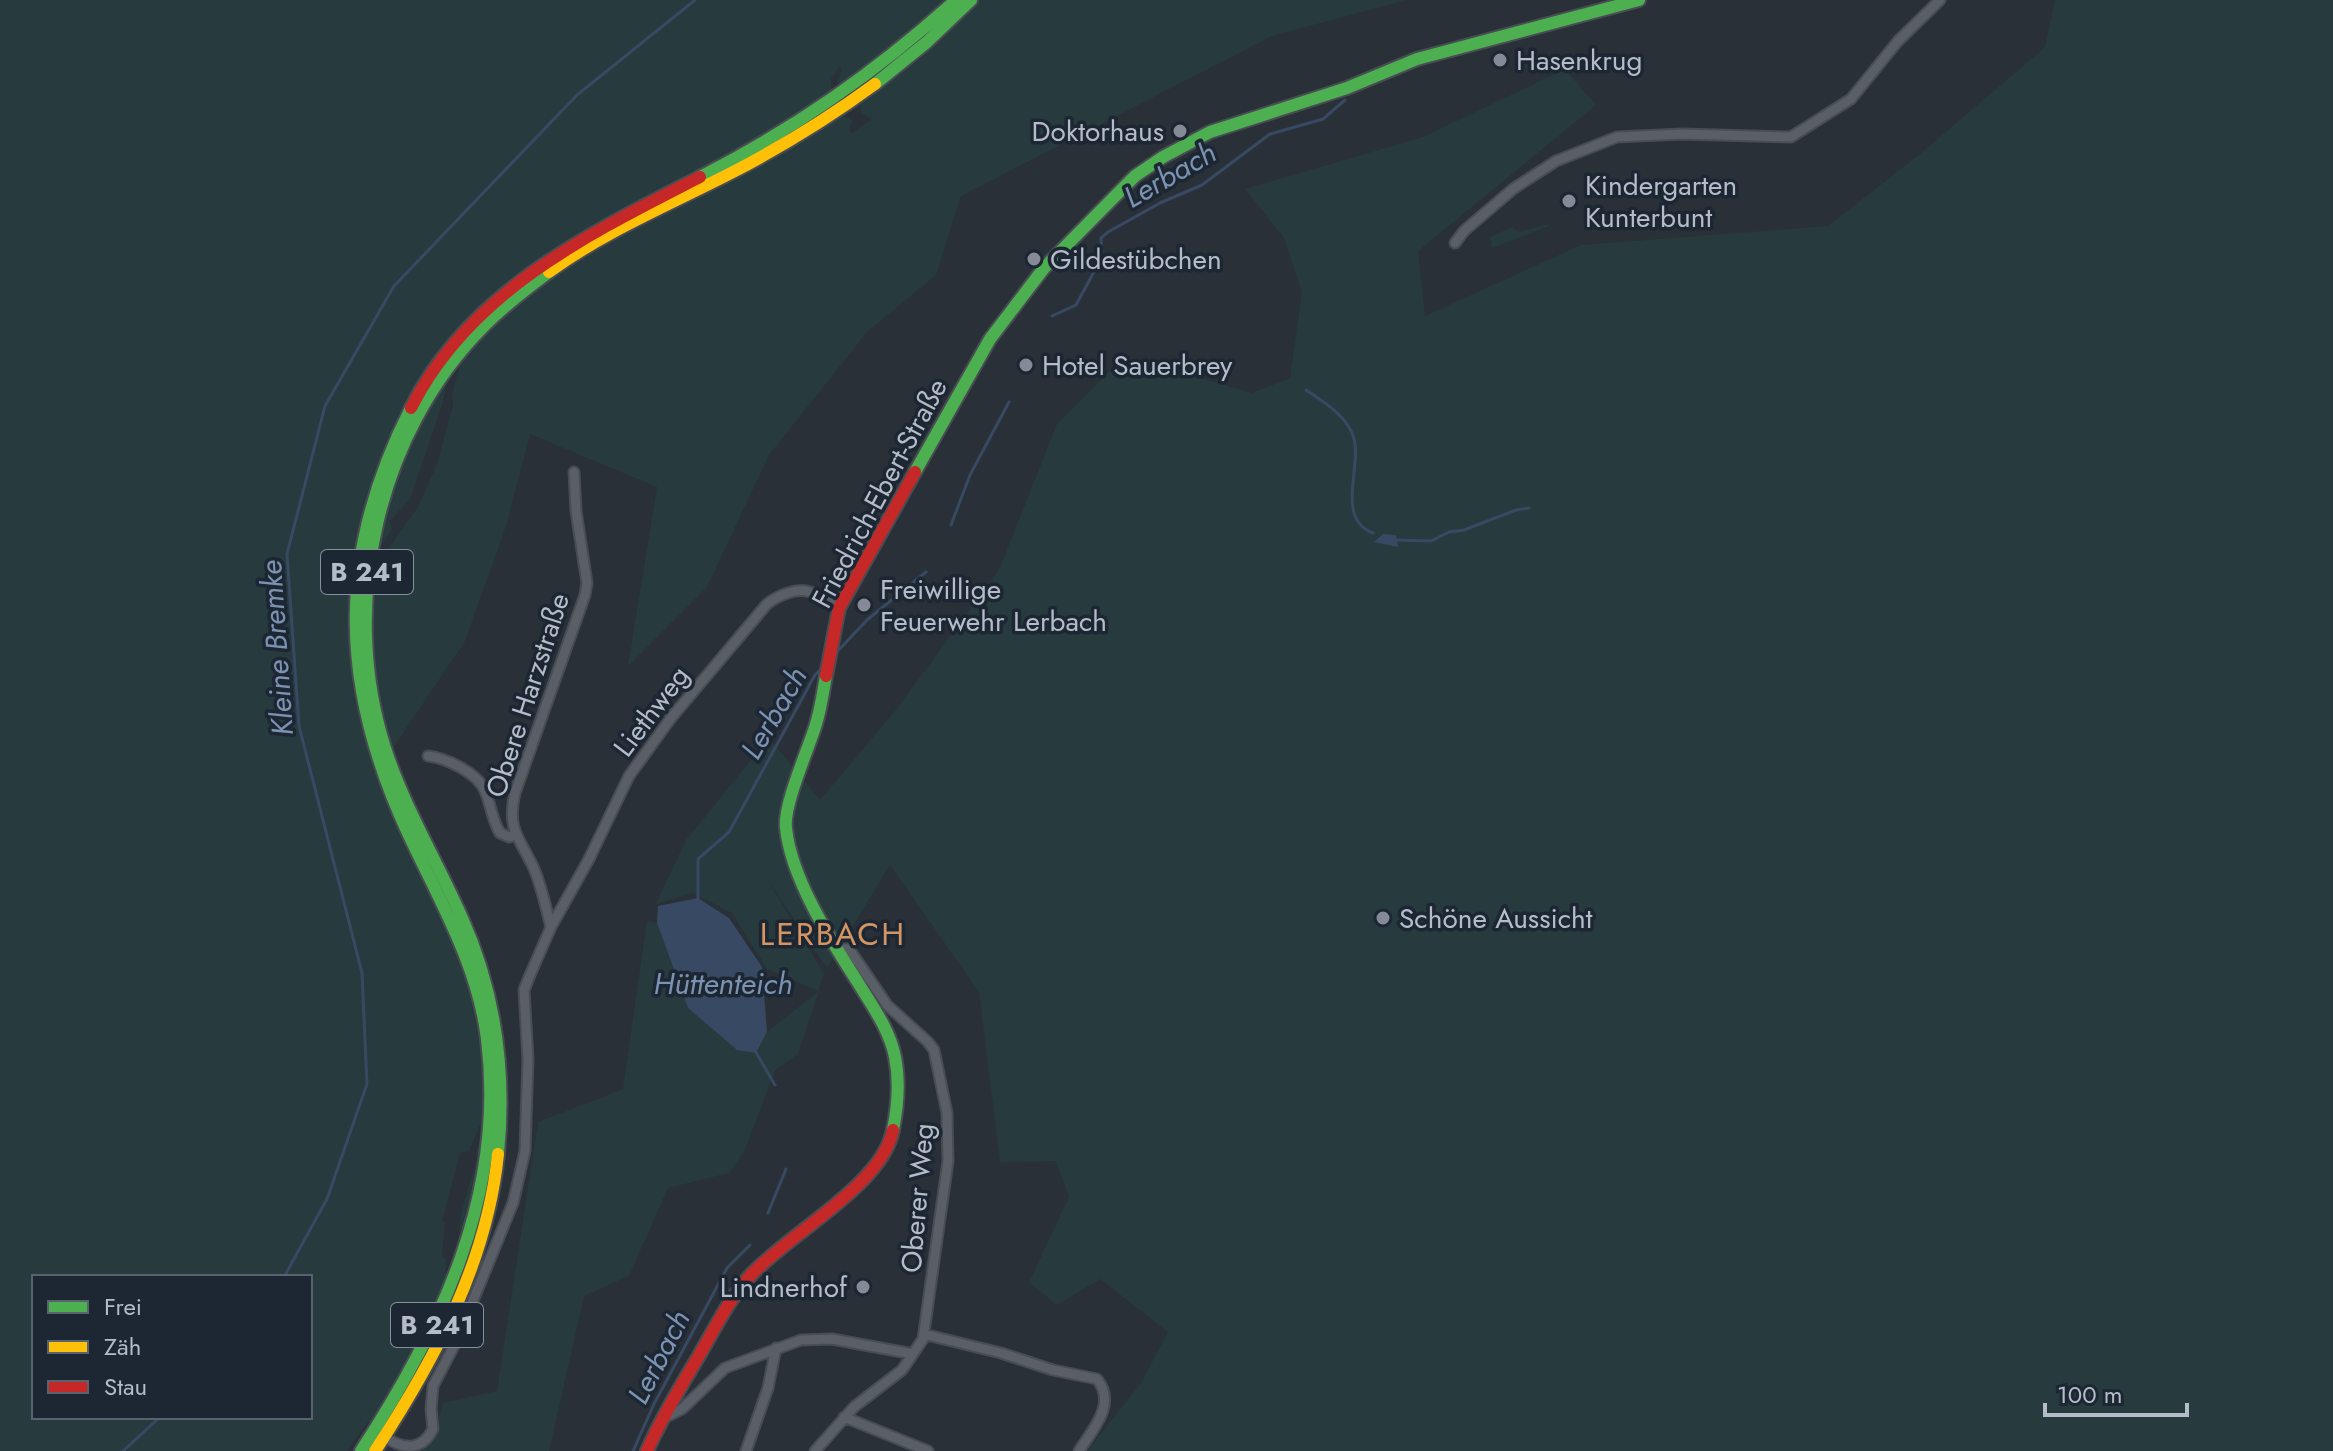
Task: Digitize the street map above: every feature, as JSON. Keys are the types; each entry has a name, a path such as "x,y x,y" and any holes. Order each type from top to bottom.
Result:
{"main road":[{"name":"B 241","path":"361,1451 424,1350 455,1283 478,1215 488,1162 492,1116 487,1034 470,967 443,901 386,782 361,699 354,647 356,577 365,525 386,456 406,415 439,362 471,324 513,285 584,237 743,155 809,117 882,65 956,0"},
{"name":"B 241","path":"375,1451 434,1354 469,1279 492,1202 503,1117 499,1047 480,964 464,923 395,778 372,698 365,646 367,578 375,528 390,475 415,420 451,364 480,330 520,294 589,246 748,165 813,127 888,74 971,0"},
{"name":"Friedrich-Ebert-Straße","path":"647,1451 662,1419 746,1280 766,1258 859,1187 881,1158 897,1117 895,1057 791,858 785,824 817,722 839,608 990,339 1044,268 1150,165 1222,127 1347,88 1417,59 1639,0"}],"street":[{"path":"1455,243 1464,231 1513,189 1556,161 1617,137 1682,134 1791,137 1851,99 1898,41 1940,0"},
{"name":"Obere Harzstraße","path":"551,927 534,870 516,835 510,812 585,595 587,583 576,511 574,472"},
{"name":"Liethweg","path":"551,927 589,859 629,776 671,718 767,604 776,597 790,593 810,592 839,608"},
{"name":"Obere Harzstraße","path":"428,756 477,779 484,789 500,833 509,837 516,835"},
{"path":"385,1437 398,1446 408,1448 416,1447 430,1436 433,1429 433,1386 456,1342 513,1203 525,1151 528,1059 524,990 551,927"},
{"name":"Oberer Weg","path":"815,1451 844,1417 897,1374 924,1334 943,1212 948,1150 943,1089 931,1045 887,1005 849,949 837,949"},
{"path":"927,1335 1097,1379 1104,1390 1104,1410 1079,1451"},
{"path":"662,1419 677,1413 691,1402 721,1370 801,1340 821,1338 913,1354"},
{"path":"746,1451 768,1388 776,1348"},
{"path":"844,1417 928,1451"}],"green space":[{"path":"0,0 947,0 845,85 837,81 842,70 839,67 831,79 829,97 468,319 351,577 348,623 355,701 371,758 466,970 482,1036 486,1111 469,1151 460,1153 442,1222 445,1222 442,1256 446,1258 445,1297 374,1421 367,1423 347,1451 0,1451"},
{"path":"978,0 1406,0 1272,36 961,196 936,275 867,332 769,455 707,587 628,666 657,487 530,434 506,526 465,641 391,751 383,724 370,646 372,579 379,561 418,507 438,462 461,360 499,318 569,264 840,116 850,118 849,130 852,133 872,119 861,113 860,103"},
{"path":"2055,0 2333,0 2333,1451 1087,1451 1141,1383 1168,1332 1100,1279 1057,1305 1029,1282 1069,1197 1056,1161 1000,1162 979,992 890,865 827,968 767,879 824,974 818,991 767,969 732,913 693,893 656,904 686,840 769,738 820,800 895,711 999,570 1057,424 1125,356 1252,393 1290,378 1302,292 1284,238 1245,189 1423,137 1565,69 1596,105 1418,251 1425,316 1581,245 1828,226 1920,154 2045,47"},
{"path":"1548,224 1492,248 1490,237 1512,227 1518,232"},
{"path":"448,377 443,402 410,499 390,521 392,530 379,549 387,501 407,449"},
{"path":"647,921 657,923 688,1008 756,1053 767,1032 819,991 798,1054 775,1070 745,1150 729,1173 668,1188 629,1276 584,1296 549,1451 417,1451 432,1437 443,1403 497,1391 538,1122 623,1089"},
{"path":"484,1130 483,1162 452,1277 453,1253 456,1252 462,1210"}],"water":[{"path":"1383,534 1396,535 1398,547 1374,542"},
{"name":"Hüttenteich","path":"698,898 729,918 762,967 767,1032 756,1053 737,1050 688,1008 657,923 658,906"}],"waterway":[{"name":"Kleine Bremke","path":"285,1275 327,1199 367,1084 362,973 299,726 287,554 325,406 394,286 577,95 695,0"},
{"name":"Lerbach","path":"1052,316 1076,305 1102,257 1101,238 1108,232 1160,203 1202,185 1270,134 1323,119 1345,100"},
{"path":"1306,390 1335,411 1351,431 1356,450 1352,504 1362,526 1373,533"},
{"name":"Lerbach","path":"951,525 970,475 1009,402"},
{"path":"1395,540 1431,541 1449,532 1529,508"},
{"name":"Lerbach","path":"834,655 867,620 926,572"},
{"name":"Lerbach","path":"698,899 698,859 729,832 815,675 824,666"},
{"name":"Lerbach","path":"754,1049 775,1085"},
{"name":"Lerbach","path":"768,1213 786,1169"},
{"name":"Lerbach","path":"633,1451 654,1404 727,1268 750,1245"},
{"name":"Kleine Bremke","path":"123,1451 158,1419"}],"traffic: fast":[{"path":"700,177 769,139 834,97 896,51 956,0"},
{"path":"875,84 927,42 971,0"},
{"path":"915,472 990,339 1044,268 1135,176 1163,157 1210,132 1347,88 1417,59 1639,0"},
{"path":"498,1154 501,1094 490,1005 474,947 411,813 385,748 372,693 366,637 368,580 377,524 394,469 417,417 447,369 484,326 549,272"},
{"path":"361,1451 418,1356 462,1256 477,1204 487,1150 490,1096 487,1039 475,984 385,776 369,723 359,671 356,619 359,567 370,515 387,462 411,408"},
{"path":"826,676 818,718 788,805 786,828 795,867 813,908 893,1047 898,1084 893,1130"}],"traffic: slow":[{"path":"549,272 615,231 770,152 875,84"},
{"path":"375,1451 418,1382 470,1272 492,1194 498,1154"}],"traffic: jam":[{"path":"411,408 436,367 465,331 499,299 575,244 700,177"},
{"path":"826,676 839,608 915,472"},
{"path":"647,1451 679,1390 742,1285 872,1170 885,1151 893,1130"}],"place":[{"name":"Hasenkrug","path":"1500,60"},
{"name":"Doktorhaus","path":"1180,131"},
{"name":"Kindergarten Kunterbunt","path":"1569,201"},
{"name":"Gildestübchen","path":"1034,259"},
{"name":"Hotel Sauerbrey","path":"1026,365"},
{"name":"Freiwillige Feuerwehr Lerbach","path":"864,605"},
{"name":"Schöne Aussicht","path":"1383,918"},
{"name":"Lindnerhof","path":"863,1287"}],"district":[{"name":"LERBACH","path":"833,934"}]}
